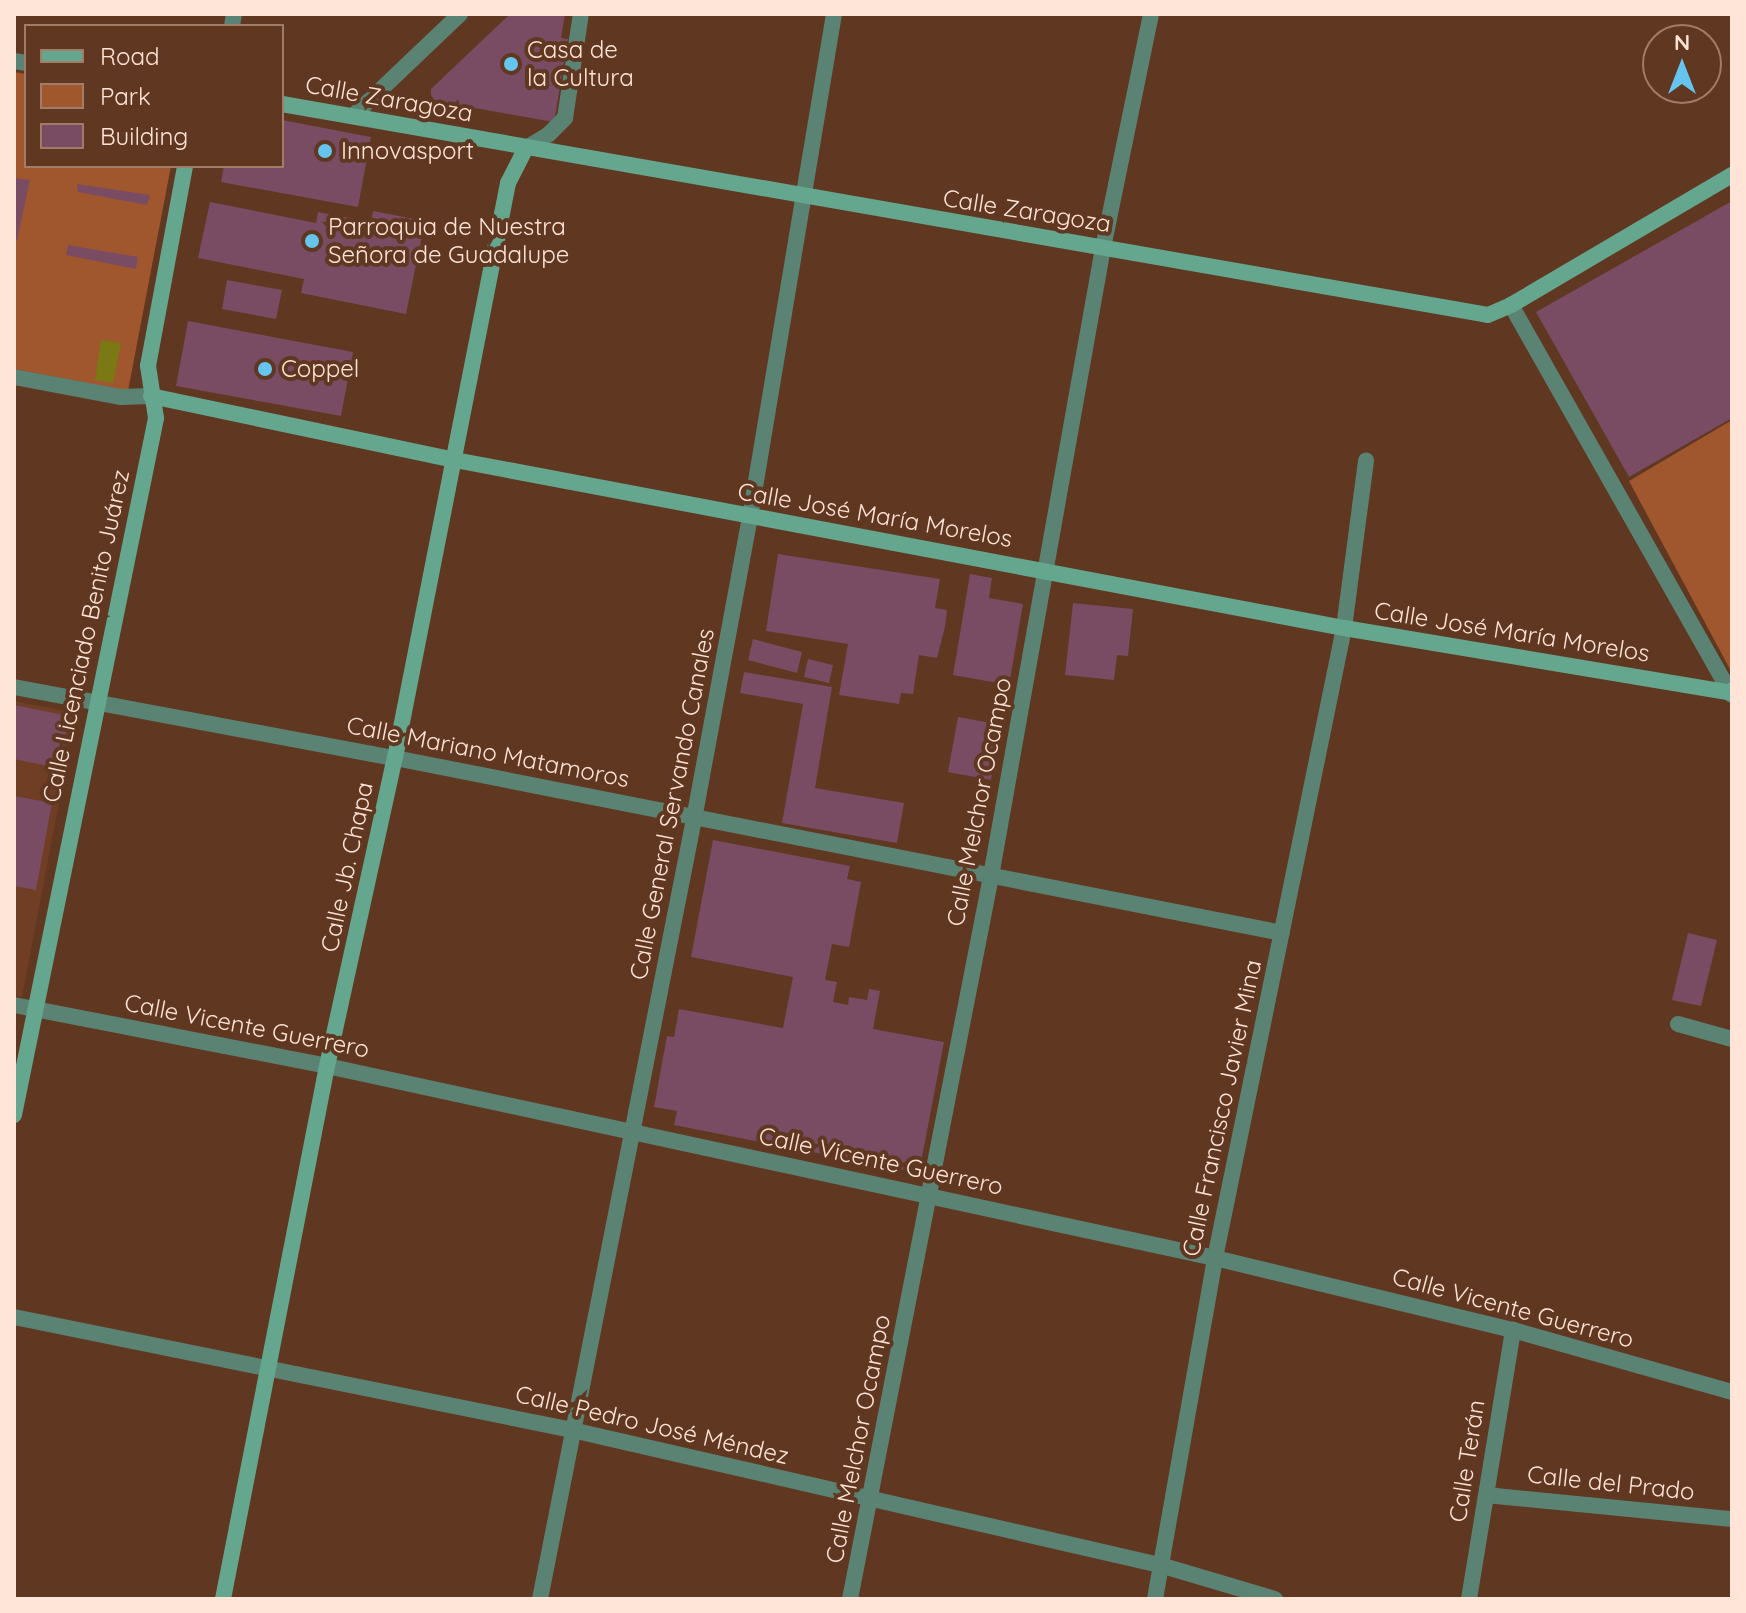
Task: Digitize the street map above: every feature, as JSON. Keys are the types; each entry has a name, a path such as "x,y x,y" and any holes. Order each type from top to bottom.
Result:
{"main road":[{"name":"Calle Zaragoza","path":"284,104 803,198 1488,315 1511,305 1732,175"},
{"name":"Calle Jb. Chapa","path":"223,1599 271,1368 327,1066 395,758 508,183 526,148"},
{"name":"Calle Licenciado Benito Juárez","path":"14,1115 156,418 148,366 185,168"},
{"name":"Calle José María Morelos","path":"151,396 455,460 750,517 1047,570 1344,628 1732,693"}],"street":[{"path":"353,116 460,14"},
{"path":"526,148 549,134 565,118 581,14"},
{"name":"Calle General Servando Canales","path":"540,1599 694,819 750,517 834,14"},
{"name":"Calle Melchor Ocampo","path":"850,1599 991,876 1103,248 1151,14"},
{"path":"1511,305 1732,693"},
{"name":"Calle José María Morelos","path":"14,377 121,397 151,396"},
{"name":"Calle Francisco Javier Mina","path":"1155,1599 1215,1258 1344,628 1366,460"},
{"name":"Calle Mariano Matamoros","path":"14,687 97,700 1282,933"},
{"name":"Calle Vicente Guerrero","path":"14,1005 327,1066 1215,1258 1513,1330 1732,1392"},
{"path":"1678,1024 1732,1039"},
{"name":"Calle Pedro José Méndez","path":"14,1317 572,1430 1160,1565 1275,1599"},
{"name":"Calle Terán","path":"1469,1599 1513,1330"},
{"name":"Calle del Prado","path":"1486,1495 1732,1519"}],"shaded area":[{"path":"101,340 121,343 113,383 95,380"},
{"path":"14,701 76,713 22,997 14,995"}],"green space":[{"path":"14,72 24,74 24,168 171,168 128,391 14,369"},
{"path":"1732,420 1732,673 1629,481"}],"building":[{"name":"Casa de la Cultura","path":"510,14 565,14 561,38 568,39 554,122 435,101 431,95 431,89"},
{"name":"Innovasport","path":"284,120 371,137 358,207 221,182 224,168 284,168"},
{"path":"14,178 30,180 17,240 14,239"},
{"path":"77,184 150,195 147,205 78,192"},
{"path":"1732,201 1732,418 1629,477 1536,312"},
{"name":"Parroquia de Nuestra Señora de Guadalupe","path":"210,202 316,223 318,212 371,222 373,211 425,221 406,314 301,293 304,279 198,258"},
{"path":"68,245 138,257 136,269 66,255"},
{"path":"227,280 282,290 276,319 222,309"},
{"name":"Coppel","path":"188,321 353,352 341,416 176,386"},
{"path":"778,554 940,579 935,608 947,610 945,627 937,658 919,655 913,694 901,693 899,704 839,695 848,644 766,631"},
{"path":"970,574 992,578 989,598 1023,604 1009,685 953,675"},
{"path":"1073,603 1133,609 1128,656 1117,655 1114,680 1065,675"},
{"path":"753,639 802,652 797,673 748,660"},
{"path":"808,659 833,665 829,683 804,677"},
{"path":"744,672 832,687 815,788 904,803 897,843 782,823 803,704 740,693"},
{"path":"14,705 69,716 59,768 14,759"},
{"path":"958,717 1002,725 991,780 948,772"},
{"path":"14,796 52,803 36,890 14,886"},
{"path":"713,840 850,866 847,879 861,882 849,947 832,944 825,980 837,982 833,1002 848,1005 849,997 867,1000 869,989 880,991 873,1029 944,1042 919,1173 674,1125 677,1111 654,1107 667,1036 674,1037 679,1009 783,1028 793,977 691,957"},
{"path":"1688,933 1717,940 1701,1006 1672,1000"}],"place":[{"name":"Casa de la Cultura","path":"511,64"},
{"name":"Innovasport","path":"325,151"},
{"name":"Parroquia de Nuestra Señora de Guadalupe","path":"312,241"},
{"name":"Coppel","path":"265,369"}]}
